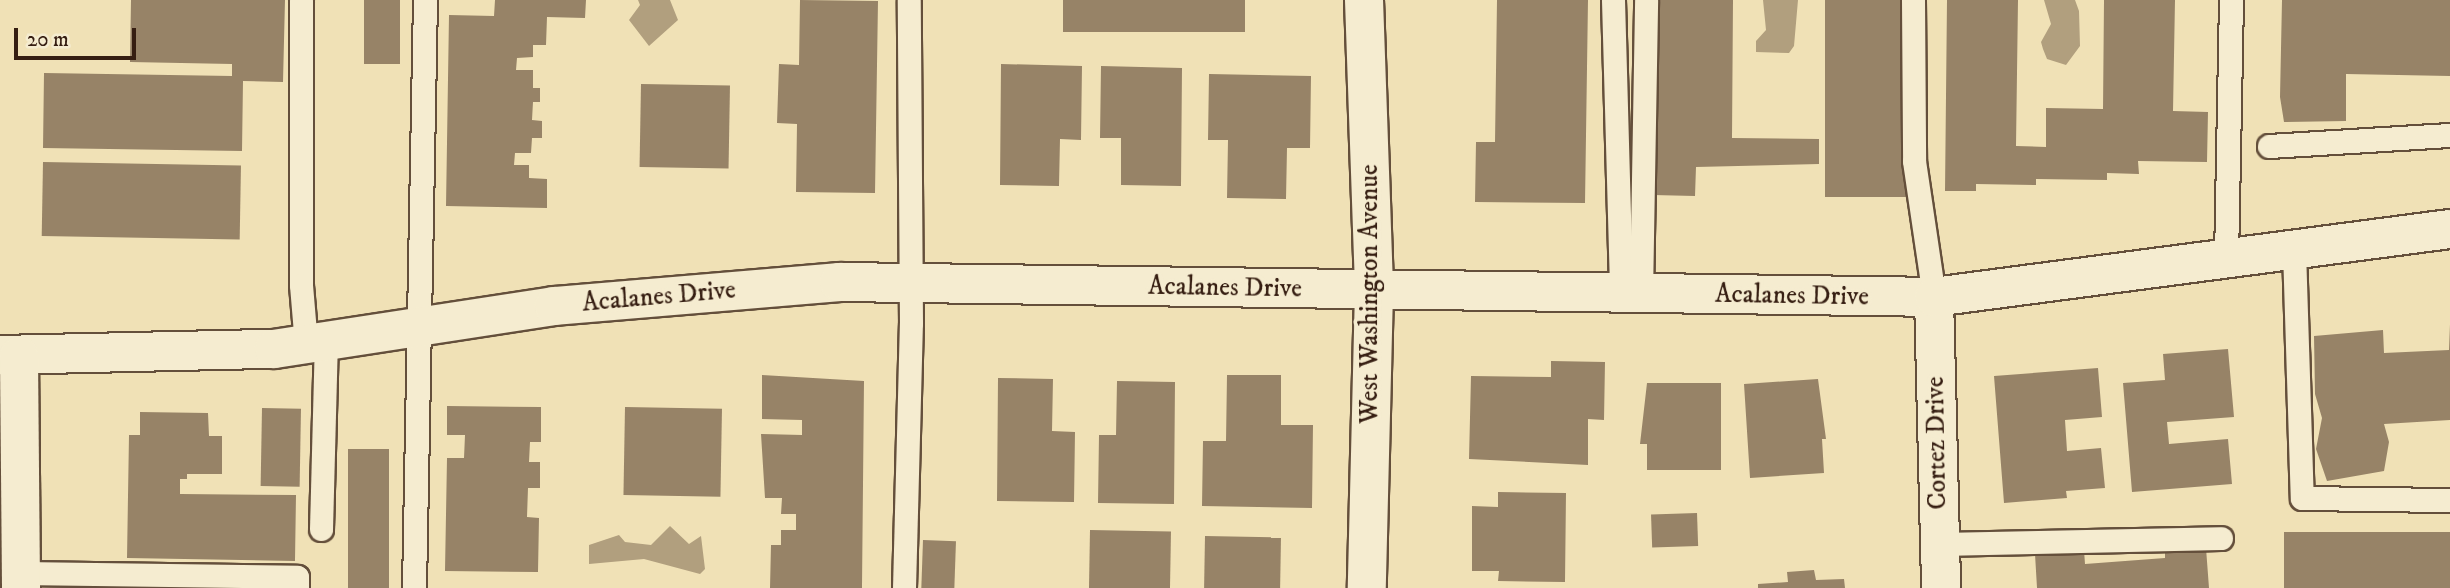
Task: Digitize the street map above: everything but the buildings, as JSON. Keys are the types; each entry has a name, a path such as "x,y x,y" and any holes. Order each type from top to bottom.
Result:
{"street":[{"name":"West Washington Avenue","path":"1364,0 1374,291 1367,588"},
{"name":"Acalanes Drive","path":"9,355 316,343 554,306 839,282 1934,298 2450,229"},
{"name":"Cortez Drive","path":"1934,298 1941,588"},
{"path":"9,355 21,580"}],"lane":[{"path":"301,0 301,285 316,343 321,528"},
{"path":"414,588 425,0"},
{"path":"904,588 910,283 909,0"},
{"path":"1613,0 1631,294"},
{"path":"1631,294 1642,170 1646,0"},
{"path":"1913,0 1915,169 1934,298"},
{"path":"2226,259 2231,0"},
{"path":"2269,146 2450,135"},
{"path":"2294,250 2302,498 2450,500"},
{"path":"1940,544 2221,538"},
{"path":"21,580 297,577 297,588"}],"shaded area":[{"path":"638,0 670,0 678,20 649,46 629,20 640,5"},
{"path":"1763,0 1798,0 1794,46 1789,53 1756,52 1756,41 1766,30"},
{"path":"2044,0 2075,0 2079,11 2080,46 2066,65 2047,59 2043,49 2041,42 2051,24"},
{"path":"670,526 689,544 701,536 705,569 700,574 644,559 589,564 589,545 619,535 625,542 651,545"}]}
